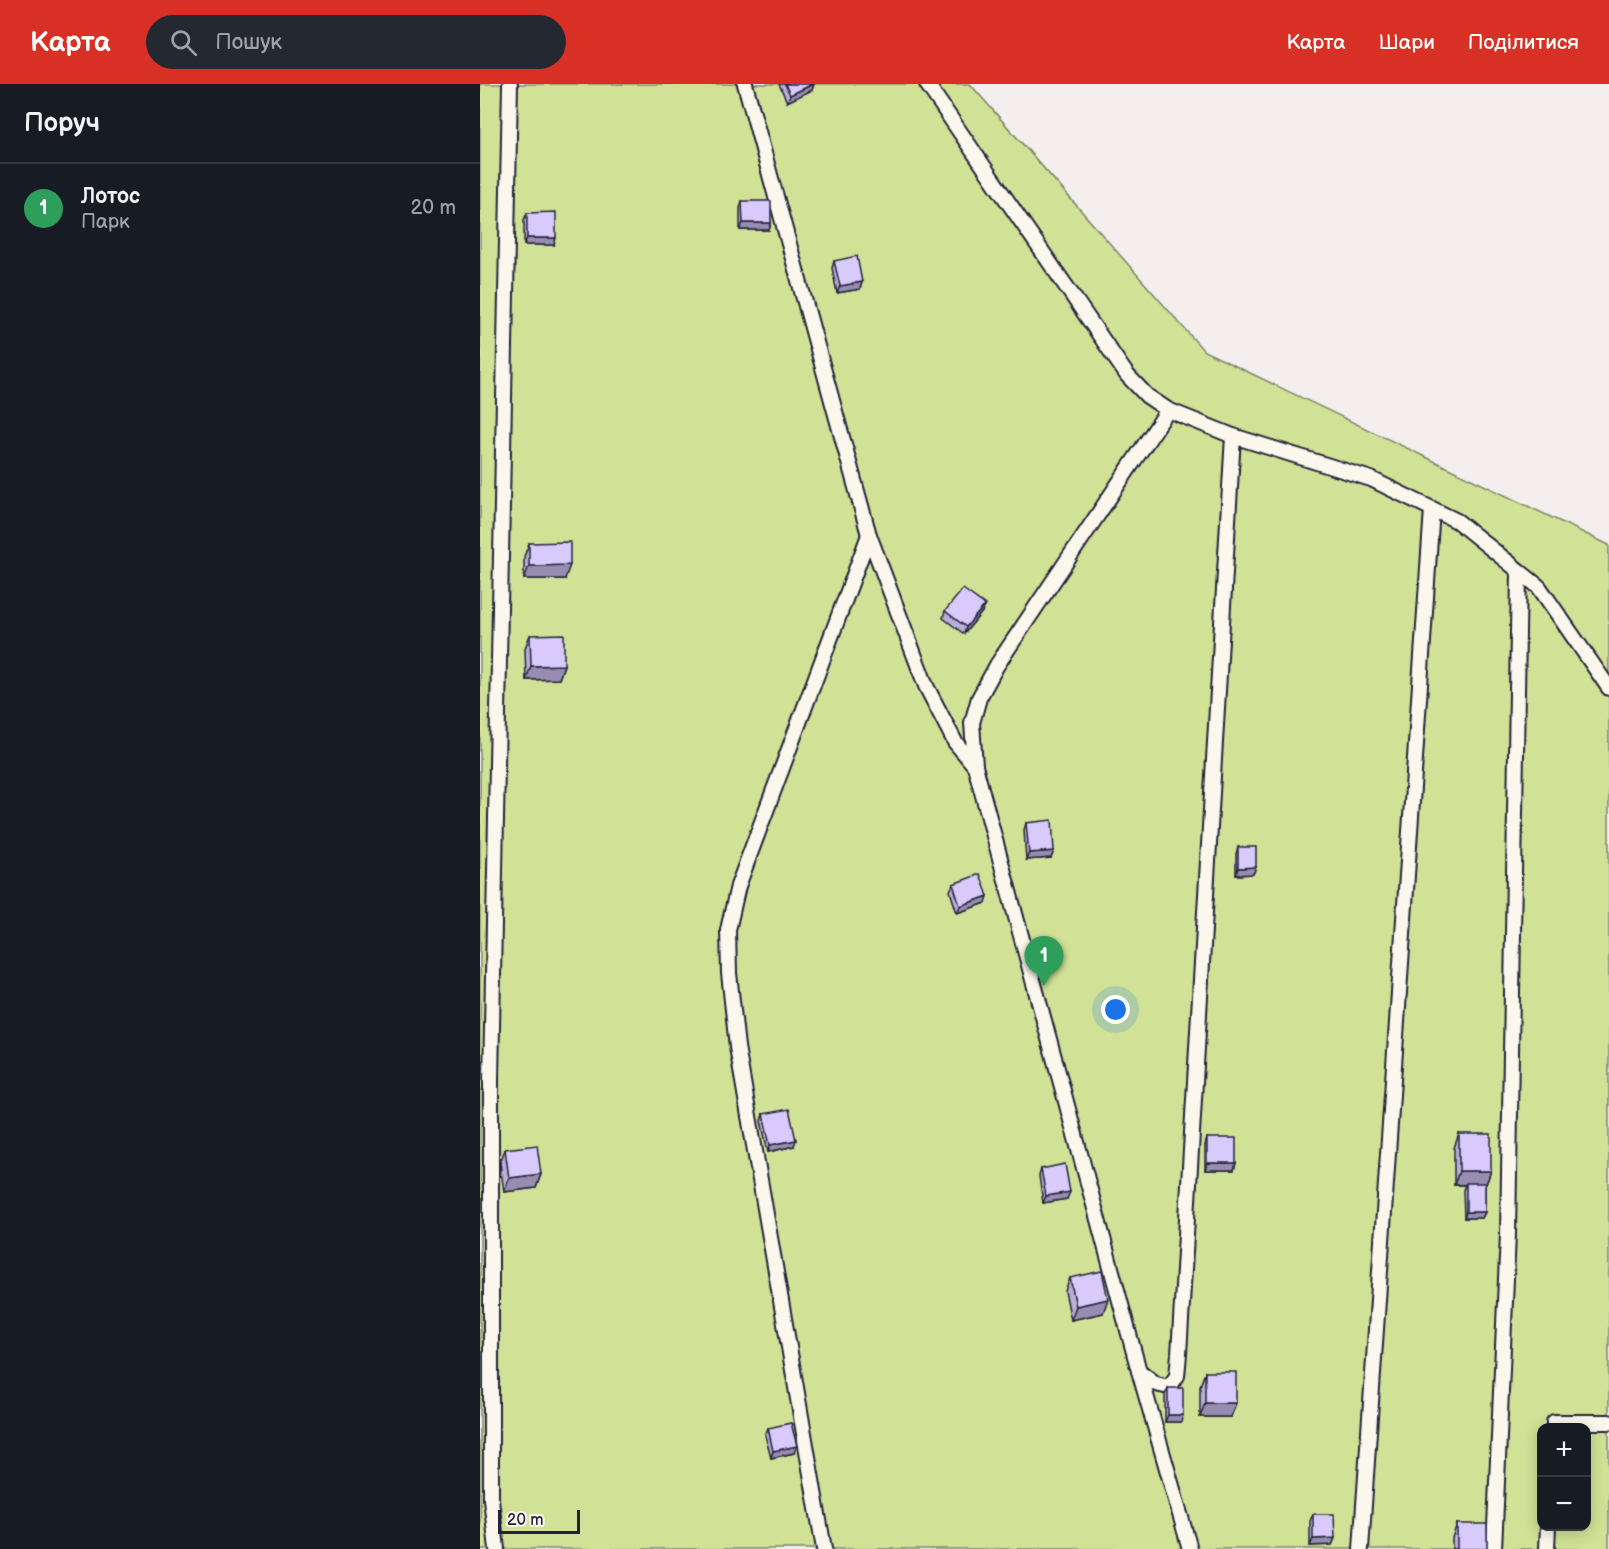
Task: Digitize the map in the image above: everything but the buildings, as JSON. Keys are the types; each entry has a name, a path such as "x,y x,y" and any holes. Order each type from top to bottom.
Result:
{"lane":[{"path":"497,1549 491,1499 491,1080 510,84"},
{"path":"745,84 869,535 926,686 955,742 975,766"},
{"path":"927,84 1127,375 1148,396 1168,410 1233,436 1371,479 1457,521 1539,587 1609,688"},
{"path":"1168,410 997,665 979,698 972,723 975,766 1139,1371 1190,1549"},
{"path":"1139,1371 1156,1384 1169,1387 1177,1376 1233,436"},
{"path":"1360,1549 1432,509"},
{"path":"824,1549 737,1047 729,973 728,930 738,886 869,535"},
{"path":"1494,1549 1508,1234 1519,572"},
{"path":"1554,1423 1609,1422"},
{"path":"1547,1549 1548,1531"}],"green space":[{"path":"480,84 970,84 1204,351 1609,545 1609,1549 480,1549"}],"place":[{"name":"Лотос","path":"1044,986"}]}
